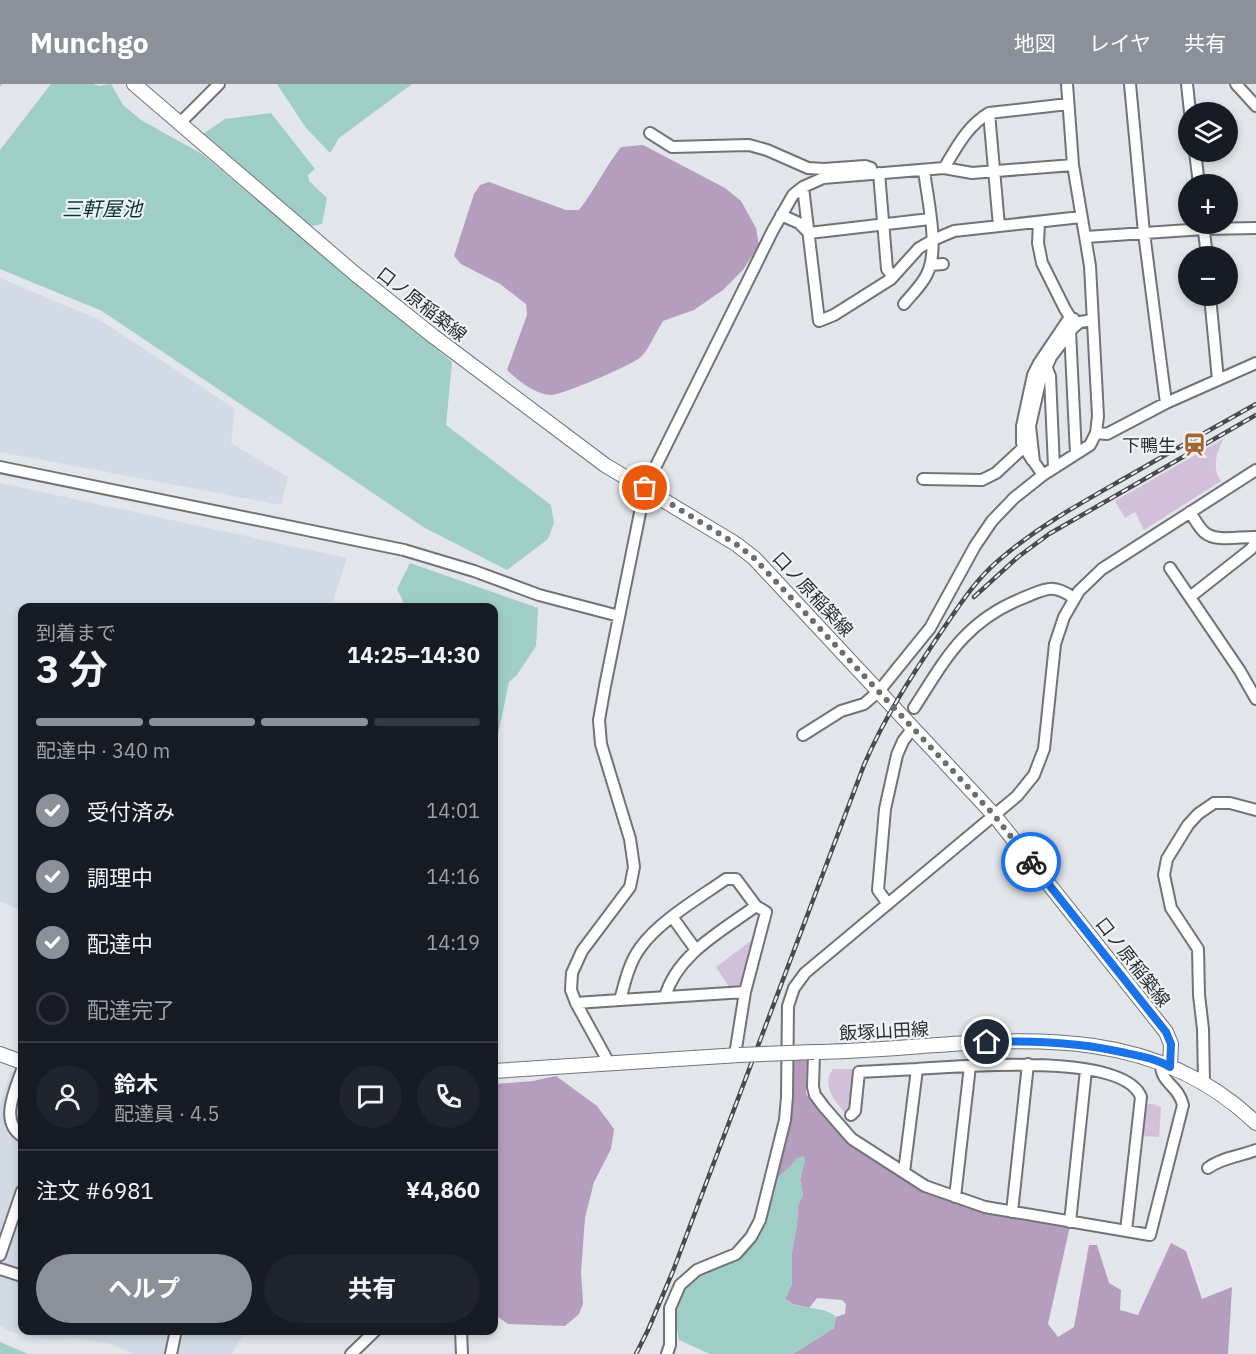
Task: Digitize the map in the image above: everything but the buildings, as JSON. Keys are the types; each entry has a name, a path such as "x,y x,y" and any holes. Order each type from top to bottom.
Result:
{"main road":[{"name":"口ノ原稲築線","path":"134,84 354,273 433,336 605,465 736,544 754,558 995,816 1166,1032 1171,1044 1166,1064"},
{"name":"飯塚山田線","path":"498,1071 737,1055 1031,1040 1104,1047 1166,1064 1204,1083 1256,1123"},
{"path":"0,1054 18,1061"}],"street":[{"path":"180,123 219,84"},
{"path":"803,735 841,711 864,704 879,691 930,628 975,546 992,521 1014,498 1042,475 1089,445 1096,433 1098,416 1090,266 1073,165 1066,84"},
{"path":"1130,84 1144,233 1166,403"},
{"path":"1187,84 1189,102"},
{"path":"1236,84 1256,106"},
{"path":"944,168 966,132 976,121 989,113 1068,104"},
{"path":"989,113 999,226"},
{"path":"650,133 672,147 749,145 767,150 808,168 865,166 871,168 876,174 884,225 887,269 893,276"},
{"path":"609,1063 571,990 572,973 582,951 630,887 634,867 630,839 601,744 599,720 619,616 645,488 781,216 794,195 803,187 823,178 944,168 972,173 1073,165"},
{"path":"904,304 926,276 931,265 933,240 924,170"},
{"path":"803,187 819,321 834,315 893,276 919,248 954,231 1081,218"},
{"path":"781,216 799,223 809,233"},
{"path":"809,233 930,219"},
{"path":"1039,222 1038,243 1042,263 1075,320"},
{"path":"1238,227 1256,228"},
{"path":"1086,237 1178,229"},
{"path":"931,265 943,264"},
{"path":"1211,306 1218,380"},
{"path":"1075,320 1093,320"},
{"path":"1034,462 1031,417 1046,366 1075,320"},
{"path":"1042,475 1024,447 1022,426 1033,375 1039,363 1075,320"},
{"path":"1070,331 1076,454"},
{"path":"1096,433 1107,434 1166,403 1256,363"},
{"path":"1046,366 1050,376 1054,467"},
{"path":"923,479 982,480 996,473 1024,447"},
{"path":"0,467 404,550 474,571 539,595 619,616"},
{"path":"667,1354 670,1346 670,1308 680,1285 697,1270 736,1254 751,1237 760,1220 785,1120 788,1006 794,988 805,973 995,816 1028,783 1040,763 1047,733 1055,644 1064,617 1074,598 1102,569 1256,470"},
{"path":"1190,512 1203,531 1209,535 1256,537"},
{"path":"1190,597 1251,549 1256,542"},
{"path":"1170,568 1240,671 1256,699"},
{"path":"914,708 959,641 980,621 1012,602 1049,588 1062,590 1074,598"},
{"path":"888,904 878,890 885,809 897,755 903,741 914,728"},
{"path":"1204,1083 1198,949 1171,908 1164,875 1167,859 1188,825 1198,814 1214,803 1230,803 1256,810"},
{"path":"620,1000 630,966 649,937 726,879 736,879 756,906 766,912 745,992 737,1055"},
{"path":"665,997 675,973 696,950 756,906"},
{"path":"673,918 696,950"},
{"path":"576,1003 745,992"},
{"path":"814,1052 813,1087 815,1095 824,1107 852,1138 925,1186 985,1207 1150,1235 1183,1105 1176,1089 1161,1072 1166,1064"},
{"path":"851,1115 855,1111 859,1072 1028,1064 1086,1070 1115,1077 1134,1085 1142,1097 1125,1231"},
{"path":"1012,1212 1028,1064"},
{"path":"955,1197 970,1066"},
{"path":"904,1172 917,1069"},
{"path":"1070,1222 1086,1070"},
{"path":"18,1080 6,1116 10,1129 18,1134"},
{"path":"1208,1168 1215,1163 1256,1150"},
{"path":"0,1255 18,1203"},
{"path":"0,1269 18,1275"},
{"path":"171,1354 175,1335"},
{"path":"351,1354 371,1335"},
{"path":"461,1335 462,1354"}],"shaded area":[{"path":"643,145 725,188 741,201 756,228 759,245 743,270 723,290 694,310 663,321 649,346 635,361 558,394 538,392 507,370 527,315 526,304 500,284 461,264 454,256 474,194 480,185 489,182 566,210 579,210 621,147"},
{"path":"0,278 100,320 235,409 231,443 288,477 281,505 0,452"},
{"path":"1223,439 1216,465 1221,481 1144,530 1135,512 1125,518 1115,501"},
{"path":"0,483 347,558 332,603 18,603 18,909 0,902"},
{"path":"756,937 740,989 731,990 716,967"},
{"path":"807,1058 806,1094 848,1142 919,1189 986,1212 1070,1226 1048,1324 1058,1337 1074,1327 1089,1245 1097,1245 1109,1283 1121,1290 1120,1310 1138,1315 1171,1243 1186,1251 1202,1299 1232,1287 1228,1354 793,1354 834,1328 836,1317 845,1314 846,1304 842,1300 817,1298 809,1308 793,1304 785,1299 792,1284 792,1252 798,1205 803,1195 800,1180 805,1159 777,1178 788,1119 793,1060"},
{"path":"833,1069 857,1069 853,1104 844,1112 830,1092 828,1081"},
{"path":"10,1071 18,1072 18,1333 8,1331 0,1325 0,1105"},
{"path":"556,1076 597,1106 614,1129 611,1149 594,1182 585,1218 581,1272 583,1304 579,1314 565,1326 508,1324 498,1317 498,1084 533,1081"},
{"path":"1144,1104 1161,1107 1159,1137 1141,1136"},
{"path":"27,1335 243,1335 232,1354 132,1354 112,1344 77,1338 51,1340"}],"water":[{"name":"三軒屋池","path":"51,84 99,86 111,84 123,105 141,120 202,154 452,362 446,425 551,505 554,523 548,539 507,570 425,528 102,311 0,269 0,150"},
{"path":"277,84 412,84 339,138 330,153 306,128"},
{"path":"271,113 315,169 308,175 309,181 327,198 322,224 312,226 306,224 203,134 225,119"},
{"path":"410,563 538,608 536,646 517,675 509,682 498,734 498,603 402,603 397,589"},
{"path":"804,1156 800,1180 803,1195 798,1205 792,1252 792,1284 785,1299 796,1305 831,1313 836,1317 834,1328 793,1354 710,1354 679,1340 674,1312 683,1288 696,1275 739,1259 766,1217 777,1178 797,1158"},
{"path":"0,1342 28,1354 0,1354"}],"railway":[{"path":"636,1354 673,1271 864,765 889,714 918,666 974,586 990,568 1014,548 1076,506 1256,404"},
{"path":"974,597 1018,557 1049,534 1256,415"}],"way so far":[{"path":"645,488 736,544 754,558 994,815 1031,862"}],"place":[{"name":"下鴨生","path":"1194,445"}],"route":[{"path":"987,1042 1031,1040 1076,1043 1104,1047 1161,1062 1170,1067 1171,1044 1166,1032 1031,862"}]}
